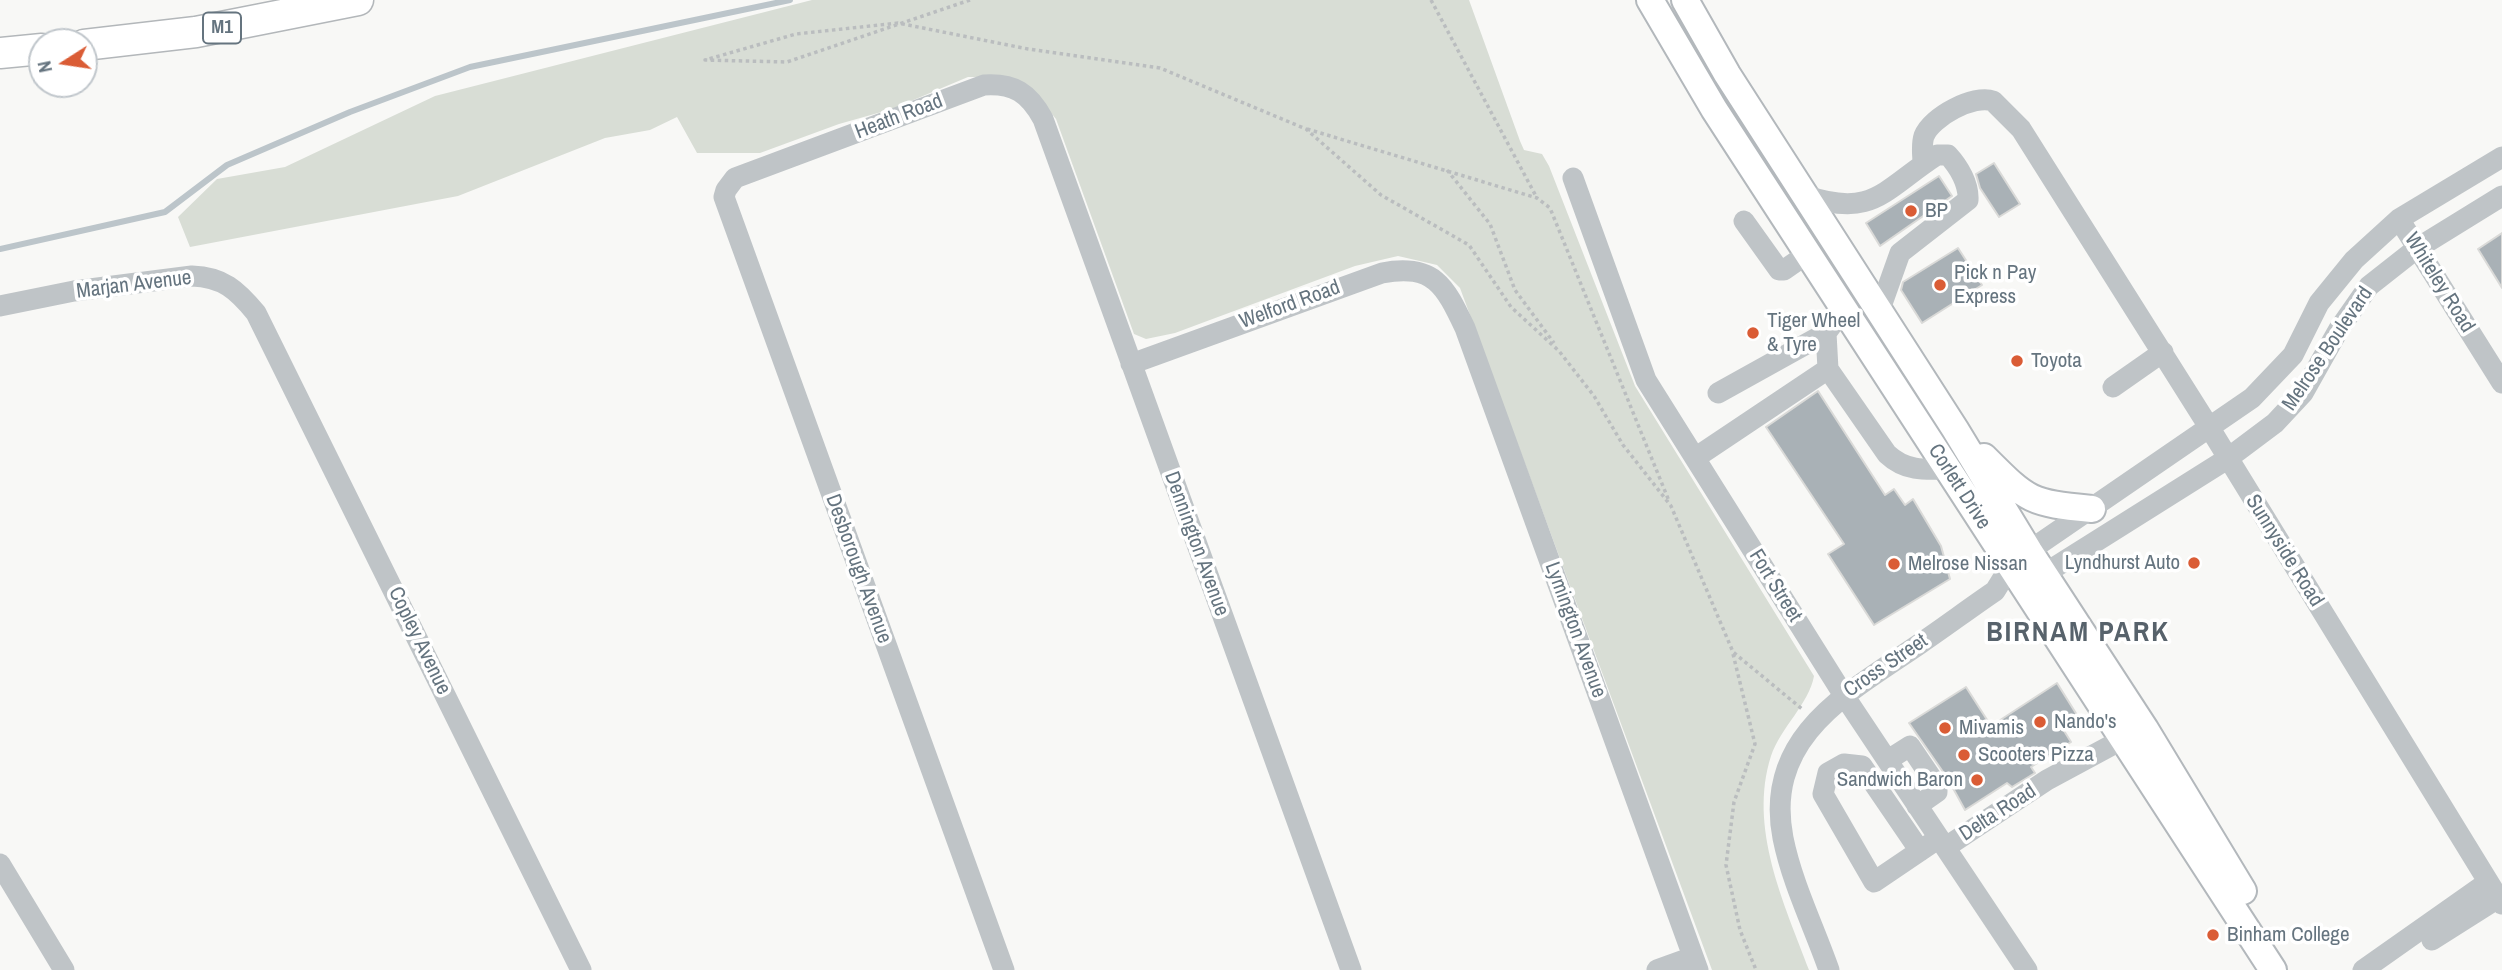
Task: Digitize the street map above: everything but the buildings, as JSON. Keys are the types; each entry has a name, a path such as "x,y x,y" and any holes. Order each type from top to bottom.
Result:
{"highway":[{"name":"M1","path":"98,43 197,32 358,0"},
{"path":"0,53 28,51"}],"main road":[{"name":"Corlett Drive","path":"1650,0 1714,109 1947,470 2027,569 2145,729 2292,970"},
{"name":"Corlett Drive","path":"1685,0 1804,195 1955,429 2027,569 2125,738 2265,966"},
{"path":"1955,429 2030,499 2043,504 2092,509"}],"street":[{"name":"Heath Road","path":"744,175 984,85 1001,83 1026,93 1043,119"},
{"name":"Sunnyside Road","path":"1923,164 1923,143 1930,125 1964,103 1984,98 2003,107 2021,129 2163,352 2496,895"},
{"name":"Dennington Avenue","path":"1043,119 1351,970"},
{"path":"1804,195 1836,205 1863,204 1937,155 1948,155 1968,187 1968,200 1900,253 1879,312"},
{"name":"Melrose Boulevard","path":"2209,427 2239,409 2272,379 2297,349 2331,285 2399,219 2502,157"},
{"name":"Desborough Avenue","path":"744,175 735,178 726,190 726,208 1004,970"},
{"name":"Fort Street","path":"1573,177 1637,362 1843,694 2027,970"},
{"name":"Melrose Boulevard","path":"2227,459 2291,408 2369,286 2416,249 2502,196"},
{"name":"Whiteley Road","path":"2399,219 2502,383"},
{"path":"1744,220 1779,270 1784,270 1807,254"},
{"name":"Welford Road","path":"1131,364 1382,273 1416,271 1439,282 1447,291"},
{"name":"Marjan Avenue","path":"0,306 74,292 192,276 210,277 227,283 256,313"},
{"name":"Lymington Avenue","path":"1447,291 1492,401 1695,964"},
{"path":"1718,393 1826,333 1843,310"},
{"name":"Copley Avenue","path":"256,313 581,970"},
{"path":"1826,333 1828,369 1887,454 1897,463 1919,471 1947,470"},
{"path":"2113,387 2163,352"},
{"path":"1695,458 1828,369"},
{"name":"Cross Street","path":"2027,569 2092,509 2209,427"},
{"name":"Cross Street","path":"1829,970 1783,837 1781,797 1790,762 1818,721 1843,694 2027,569 2227,459"},
{"name":"Delta Road","path":"1920,851 1862,766 1844,764 1828,773 1823,794 1874,882 1920,851 1942,843 2125,738"},
{"path":"0,864 64,970"},
{"path":"2363,970 2496,895"},
{"path":"2388,970 2496,895"},
{"path":"1657,970 1695,964"}],"path":[{"path":"970,0 898,23 787,62 705,60 796,34 898,23 1028,48 1160,68 1306,129 1446,168 1537,198 1550,208 1733,652 1755,744 1734,802 1727,865 1740,930 1756,970"},
{"path":"1431,0 1537,198"},
{"path":"1306,129 1381,195 1469,245 1511,307 1559,351"},
{"path":"1446,168 1490,224 1515,290 1594,396 1623,445 1671,506"},
{"path":"1733,652 1818,721"}],"shaded area":[{"path":"812,0 1469,0 1520,141 1524,150 1542,154 1549,166 1635,386 1814,676 1807,696 1781,735 1771,756 1765,783 1764,810 1772,865 1809,970 1712,970 1460,288 1437,265 1398,256 1355,266 1175,333 1146,339 1134,334 1056,119 1030,87 1000,77 968,77 892,109 839,124 760,153 697,153 677,117 650,130 605,138 458,196 190,247 178,217 217,179 285,167 435,96"}],"waterway":[{"path":"0,249 165,212 227,165 350,112 470,67 790,0"}],"place":[{"name":"BP","path":"1911,211"},
{"name":"Pick n Pay Express","path":"1940,285"},
{"name":"Tiger Wheel & Tyre","path":"1753,333"},
{"name":"Toyota","path":"2017,361"},
{"name":"Lyndhurst Auto","path":"2194,563"},
{"name":"Melrose Nissan","path":"1894,564"},
{"name":"Nando's","path":"2040,722"},
{"name":"Mivamis","path":"1945,728"},
{"name":"Scooters Pizza","path":"1964,755"},
{"name":"Sandwich Baron","path":"1977,780"},
{"name":"Binham College","path":"2213,935"}],"district":[{"name":"BIRNAM PARK","path":"2078,633"}]}
